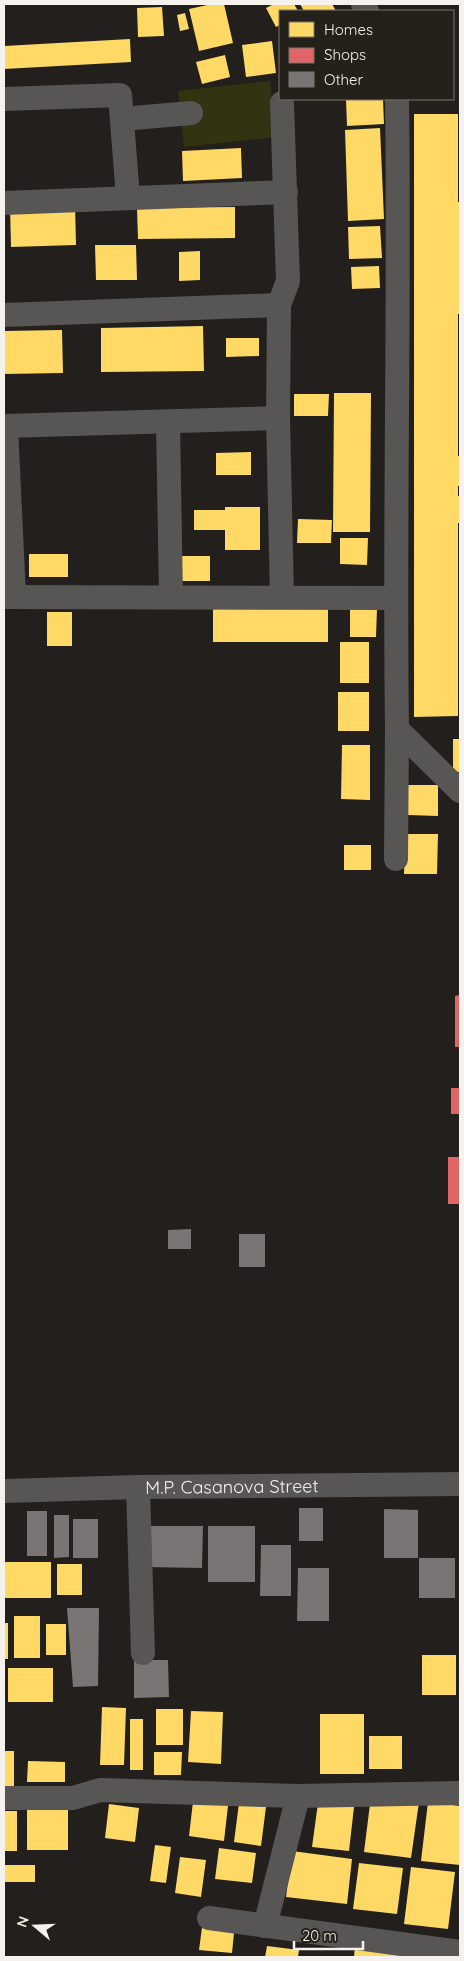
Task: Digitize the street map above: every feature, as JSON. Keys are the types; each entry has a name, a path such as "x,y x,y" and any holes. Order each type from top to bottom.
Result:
{"street":[{"path":"4,100 120,95 128,198"},
{"path":"396,100 398,217 395,598 396,859"},
{"path":"282,103 288,281 279,305 278,418 282,597"},
{"path":"122,119 191,113"},
{"path":"4,204 286,192"},
{"path":"4,315 279,305"},
{"path":"278,418 5,426 9,596 395,598"},
{"path":"168,422 171,597"},
{"path":"397,729 460,791"},
{"name":"M.P. Casanova Street","path":"4,1491 138,1487 460,1484"},
{"path":"138,1487 142,1653"},
{"path":"4,1798 73,1798 100,1790 298,1796 460,1793"},
{"path":"265,1926 298,1796"},
{"path":"209,1918 460,1952"}],"shaded area":[{"path":"270,81 276,137 184,147 178,91"}],"building: Homes":[{"path":"212,4 224,4 233,43 199,51 189,9"},
{"path":"274,4 294,4 297,10 279,10 279,26 276,27 266,8"},
{"path":"300,4 332,4 335,10 303,10"},
{"path":"162,7 164,36 138,37 137,8"},
{"path":"185,13 189,29 180,31 177,15"},
{"path":"130,39 131,62 4,69 4,46"},
{"path":"272,41 276,73 246,77 242,45"},
{"path":"225,55 230,77 202,84 196,62"},
{"path":"346,100 383,100 384,124 347,126"},
{"path":"414,114 458,114 460,314 458,314 458,456 460,456 460,486 458,486 458,496 460,496 460,523 458,523 458,716 414,717"},
{"path":"380,128 384,219 348,221 345,130"},
{"path":"241,148 242,178 183,181 182,151"},
{"path":"75,204 76,245 11,247 10,206"},
{"path":"235,207 235,238 138,239 137,208"},
{"path":"380,226 382,258 349,259 348,227"},
{"path":"95,245 136,245 137,280 96,280"},
{"path":"200,251 200,280 179,281 179,252"},
{"path":"379,266 380,288 352,289 351,267"},
{"path":"203,326 204,371 101,372 101,328"},
{"path":"62,330 63,373 4,374 4,331"},
{"path":"226,338 259,338 259,356 226,357"},
{"path":"334,393 371,393 370,532 333,532"},
{"path":"294,394 329,394 328,416 294,416"},
{"path":"251,452 251,475 216,475 216,453"},
{"path":"225,507 260,507 260,550 225,550 225,530 194,530 194,510 225,510"},
{"path":"298,519 332,520 331,543 297,543"},
{"path":"340,538 368,538 367,565 340,564"},
{"path":"29,554 68,554 68,577 29,577"},
{"path":"181,556 210,556 210,581 181,581"},
{"path":"213,605 328,605 328,642 213,642"},
{"path":"350,609 377,609 376,637 350,637"},
{"path":"47,612 72,612 72,646 47,646"},
{"path":"340,642 369,642 369,683 340,683"},
{"path":"338,692 369,692 369,731 338,731"},
{"path":"453,739 460,739 460,772 453,772"},
{"path":"342,745 370,745 370,800 341,799"},
{"path":"408,785 438,785 438,816 408,815"},
{"path":"405,834 438,834 437,874 404,874"},
{"path":"344,845 371,845 371,870 344,870"},
{"path":"4,1562 51,1562 51,1598 4,1598"},
{"path":"57,1564 82,1564 82,1595 57,1595"},
{"path":"14,1616 40,1616 40,1658 14,1658"},
{"path":"4,1623 8,1623 8,1659 4,1659"},
{"path":"46,1624 66,1624 66,1655 46,1655"},
{"path":"422,1655 456,1655 456,1695 422,1695"},
{"path":"8,1668 53,1668 53,1702 8,1702"},
{"path":"102,1707 126,1708 124,1765 100,1765"},
{"path":"156,1709 183,1709 183,1745 156,1745"},
{"path":"191,1711 223,1712 221,1764 188,1762"},
{"path":"320,1714 364,1714 364,1774 320,1774"},
{"path":"130,1719 143,1719 143,1770 130,1770"},
{"path":"369,1736 402,1736 402,1769 369,1769"},
{"path":"4,1751 14,1751 14,1789 4,1789"},
{"path":"154,1752 182,1752 181,1775 154,1775"},
{"path":"28,1761 65,1762 65,1782 27,1782"},
{"path":"194,1793 229,1797 224,1841 189,1836"},
{"path":"371,1796 419,1802 411,1858 364,1852"},
{"path":"428,1802 460,1806 460,1865 421,1861"},
{"path":"239,1803 266,1807 261,1846 234,1842"},
{"path":"318,1803 354,1807 349,1851 312,1847"},
{"path":"109,1804 139,1808 135,1842 105,1838"},
{"path":"68,1807 68,1850 27,1850 27,1808"},
{"path":"4,1811 17,1811 17,1851 4,1851"},
{"path":"155,1845 171,1847 166,1883 150,1881"},
{"path":"219,1848 256,1853 252,1883 215,1879"},
{"path":"292,1851 352,1859 347,1904 286,1897"},
{"path":"180,1857 206,1860 201,1897 175,1893"},
{"path":"359,1863 403,1868 397,1914 353,1909"},
{"path":"4,1865 35,1865 35,1882 4,1882"},
{"path":"411,1867 455,1872 448,1929 404,1924"},
{"path":"203,1920 235,1923 232,1953 199,1950"},
{"path":"267,1946 299,1950 298,1957 265,1957"},
{"path":"355,1946 405,1952 404,1957 354,1957"}],"building: Shops":[{"path":"460,995 460,1047 455,1047 455,996"},
{"path":"451,1088 460,1088 460,1114 451,1114"},
{"path":"448,1157 460,1157 460,1204 448,1204"}],"building: Other":[{"path":"191,1229 191,1249 168,1249 168,1230"},
{"path":"239,1234 265,1234 265,1267 239,1267"},
{"path":"299,1508 323,1508 323,1541 299,1541"},
{"path":"384,1509 418,1510 418,1558 384,1558"},
{"path":"27,1511 47,1511 47,1556 27,1556"},
{"path":"54,1515 69,1515 69,1557 54,1558"},
{"path":"73,1519 98,1519 98,1558 73,1558"},
{"path":"146,1526 203,1526 202,1568 146,1567"},
{"path":"208,1526 255,1526 255,1582 208,1582"},
{"path":"261,1545 291,1545 291,1596 260,1596"},
{"path":"419,1558 455,1558 455,1598 419,1598"},
{"path":"298,1568 329,1568 329,1621 297,1621"},
{"path":"67,1608 99,1608 98,1686 73,1687"},
{"path":"134,1660 168,1660 169,1697 134,1698"}]}
